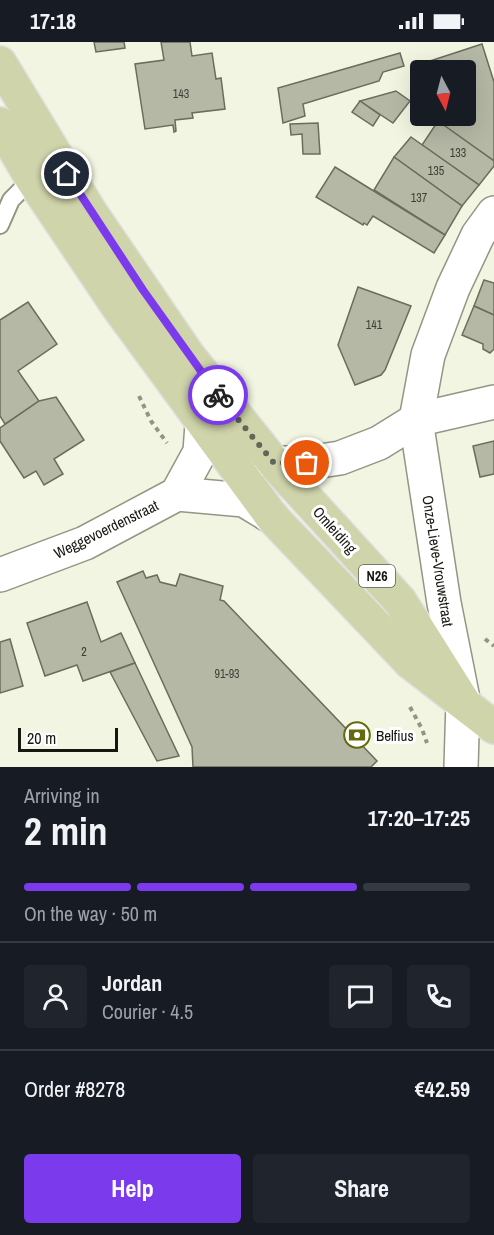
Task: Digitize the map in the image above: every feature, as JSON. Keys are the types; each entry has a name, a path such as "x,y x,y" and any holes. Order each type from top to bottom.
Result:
{"main road":[{"name":"Omleiding","path":"0,63 91,213 188,355 274,463 400,601 463,701"},
{"name":"Omleiding","path":"0,124 32,179 118,307 272,517 411,663 494,727"}],"street":[{"name":"Onze-Lieve-Vrouwstraat","path":"461,767 463,701 444,603 416,420 428,355 444,310 478,235 494,213"},
{"path":"202,424 274,463 307,463 340,459 379,443 416,420 494,402"},
{"name":"Weggevoerdenstraat","path":"177,494 200,452 202,424"},
{"name":"Weggevoerdenstraat","path":"0,575 85,543 177,494 244,500 272,517"}],"lane":[{"path":"0,225 11,200 32,179"}],"building":[{"path":"94,42 124,42 125,48 96,52"},
{"path":"161,42 190,42 192,56 212,53 216,79 221,78 225,109 192,113 193,118 175,120 176,131 174,132 173,125 145,129 135,64 164,60"},
{"path":"482,44 494,82 494,161 444,126 476,126 476,60 433,60"},
{"path":"400,53 404,66 383,72 379,81 303,104 305,116 283,123 278,88"},
{"path":"396,91 410,101 393,123 360,101"},
{"path":"360,101 380,115 373,126 352,112"},
{"path":"318,123 320,154 303,154 302,134 291,135 290,124"},
{"path":"435,126 445,126 494,161 494,166 479,185 422,145"},
{"path":"411,137 479,185 462,206 394,157"},
{"path":"394,157 462,206 445,235 374,190"},
{"path":"335,167 445,235 434,253 373,216 367,225 364,223 363,225 316,197"},
{"path":"484,280 494,283 494,315 474,306"},
{"path":"358,287 411,306 385,370 381,375 355,385 338,345"},
{"path":"28,302 57,344 18,371 39,401 5,424 0,416 0,320"},
{"path":"474,306 494,315 494,349 490,353 483,349 483,344 462,335"},
{"path":"56,397 84,440 54,459 63,474 44,485 36,471 24,478 0,441 0,428 39,401"},
{"path":"494,441 494,474 480,477 473,446"},
{"path":"143,571 146,578 157,575 160,582 176,586 180,574 223,586 220,600 224,601 377,761 371,767 193,767 192,747 117,582"},
{"path":"87,602 101,642 121,633 135,663 83,681 77,665 45,676 27,623"},
{"path":"10,639 23,686 0,693 0,642"},
{"path":"135,663 179,756 157,761 110,672"}],"way so far":[{"path":"218,395 274,463 307,463"}],"place":[{"name":"Belfius","path":"357,735"}],"route":[{"path":"67,174 143,290 218,395"}]}
